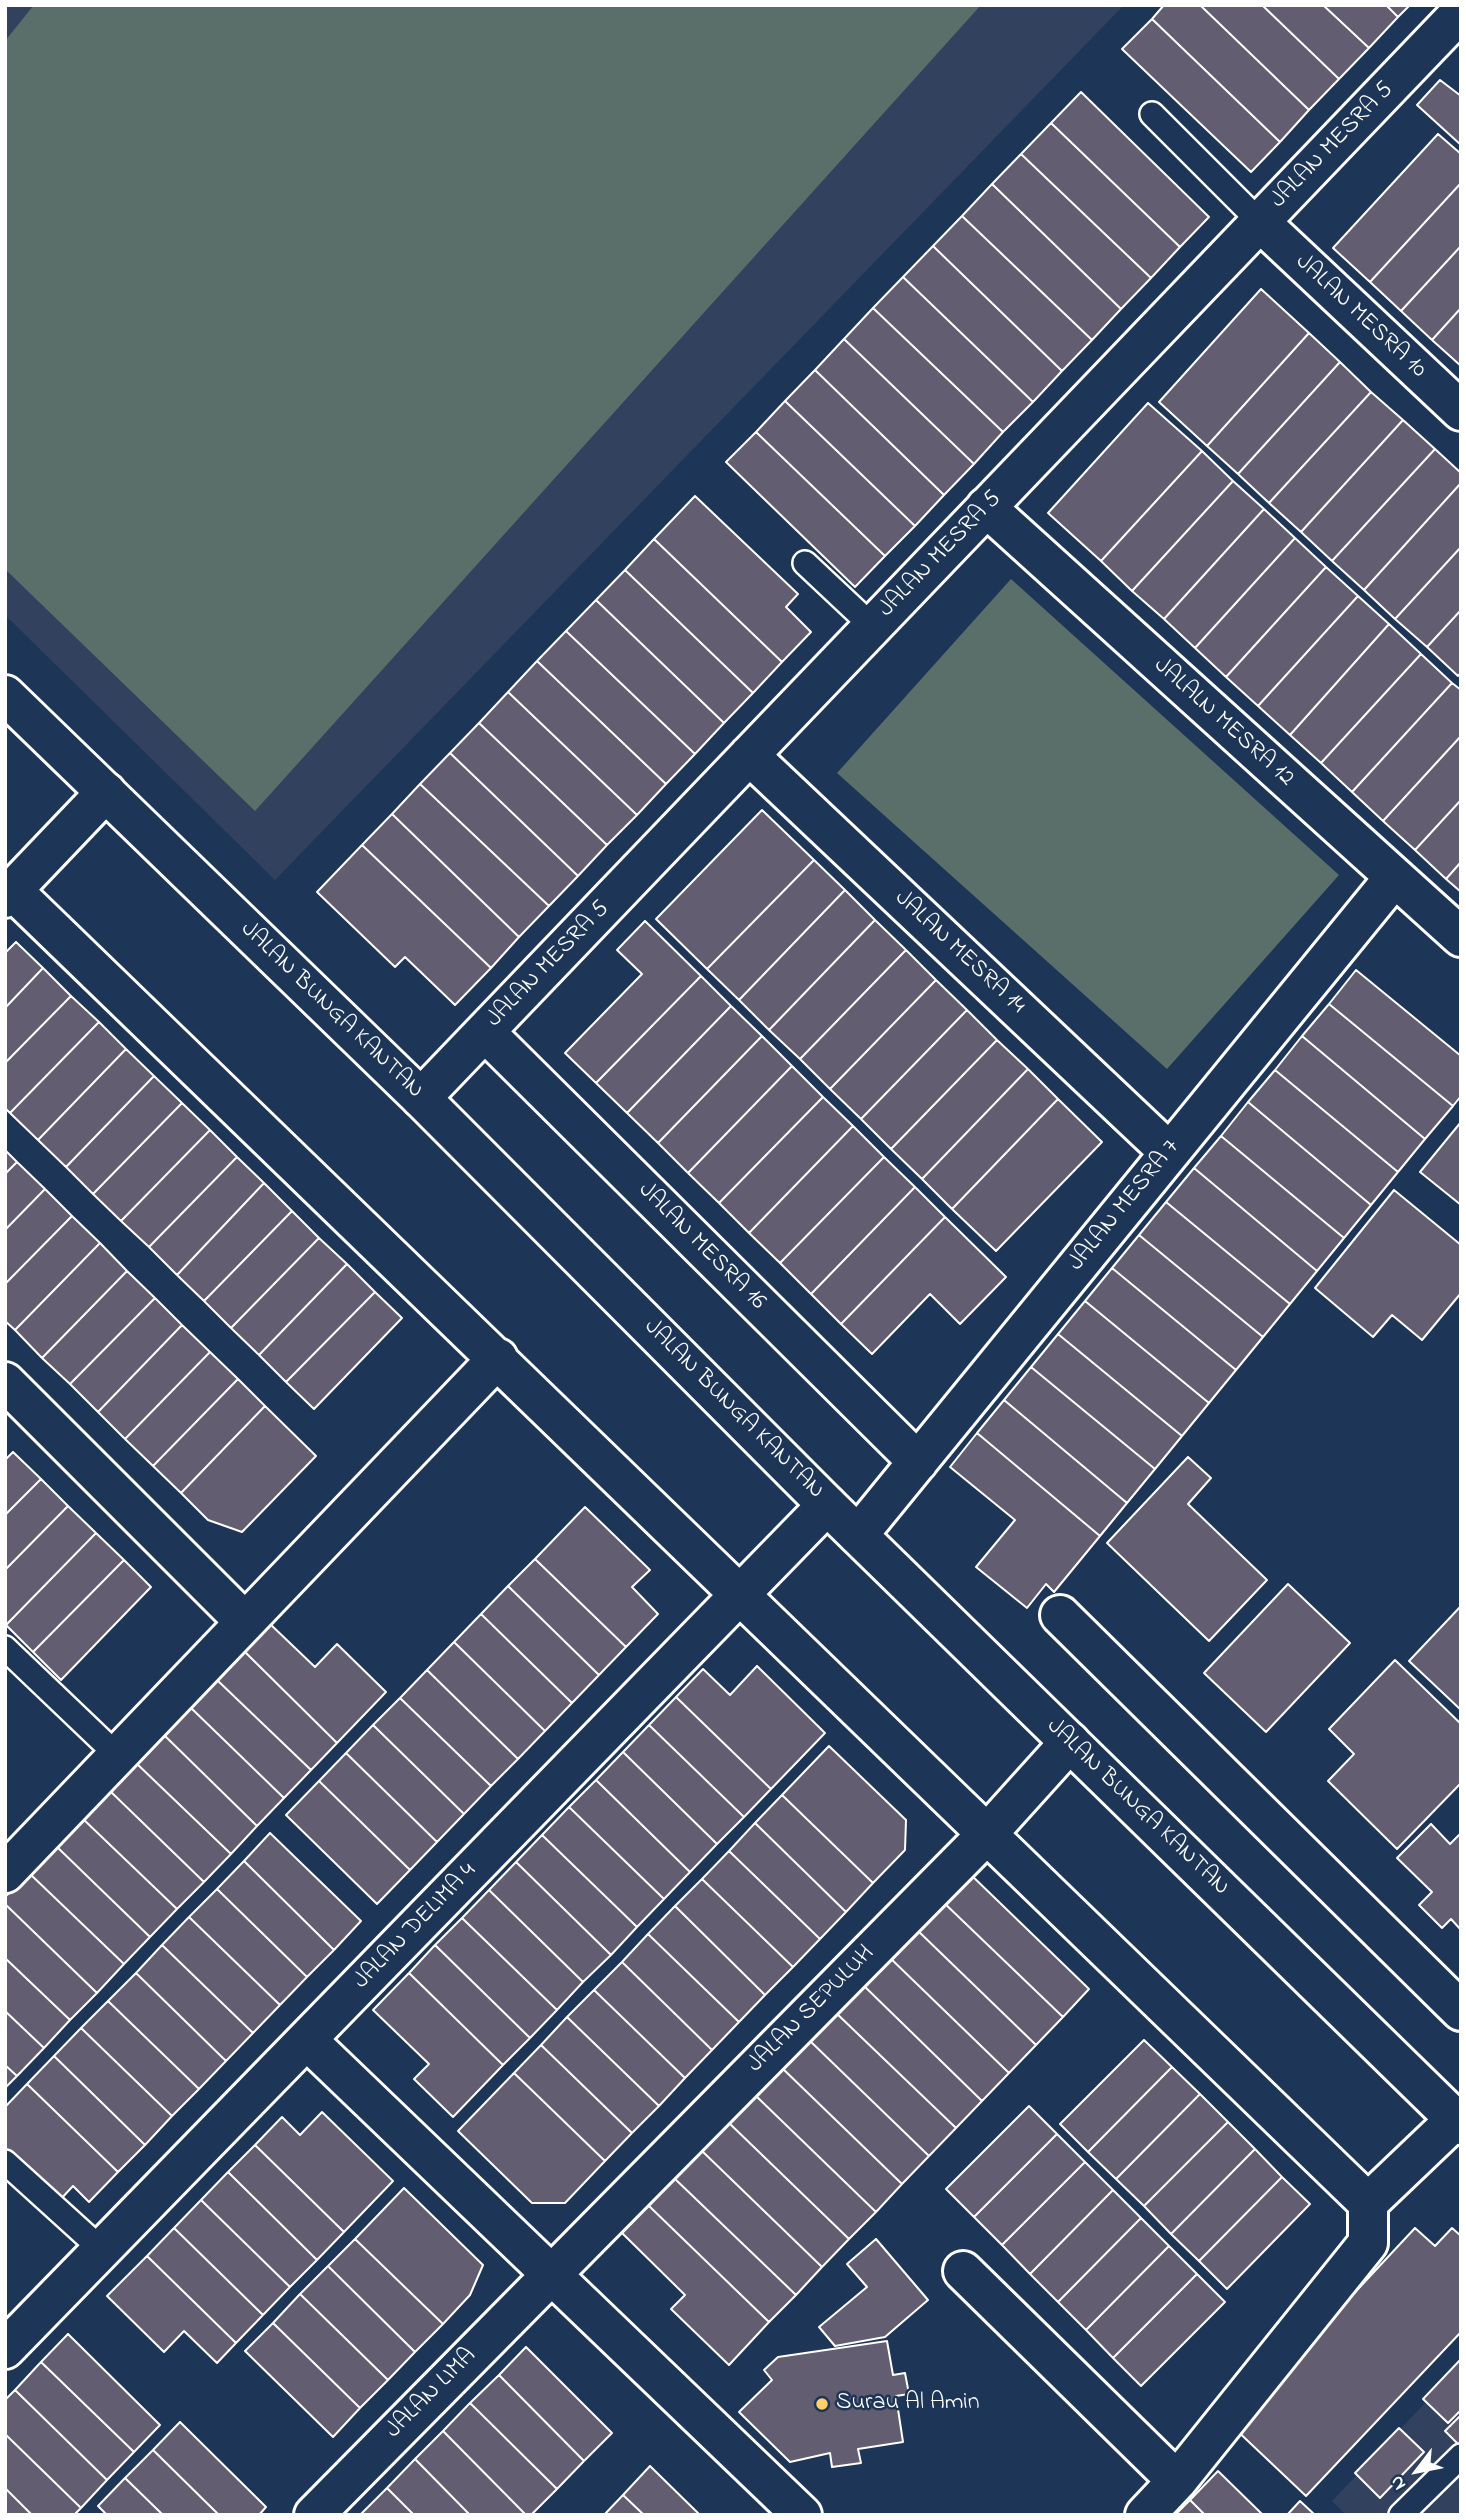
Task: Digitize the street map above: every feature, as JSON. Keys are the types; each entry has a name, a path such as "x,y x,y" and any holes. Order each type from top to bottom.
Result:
{"street":[{"name":"JALAN MESRA 5","path":"421,1098 1461,12"},
{"name":"JALAN MESRA 10","path":"1260,222 1461,411"},
{"name":"JALALN MESRA 12","path":"986,507 1393,879 1461,937"},
{"name":"JALAN BUNGA KANTAN","path":"5,695 421,1098 827,1505 1458,2122"},
{"name":"JALAN MESRA 14","path":"749,755 1169,1152"},
{"path":"106,792 9,894 742,1593 1368,2203 1368,2242 1177,2481 1145,2515"},
{"name":"JALAN MESRA 7","path":"859,1535 1393,879"},
{"name":"JALAN MESRA 16","path":"485,1032 918,1462"},
{"path":"5,1873 498,1359"},
{"path":"5,1382 245,1622"},
{"name":"JALAN DELIMA 4","path":"5,2350 827,1505"},
{"path":"1060,1615 1461,2011"},
{"name":"JALAN SEPULUH","path":"551,2274 987,1833 1070,1742"},
{"path":"307,2040 802,2515"},
{"path":"1368,2203 1458,2122"},
{"path":"963,2271 1177,2481"},
{"name":"JALAN LIMA","path":"314,2515 551,2274"}],"lane":[{"path":"1152,114 1260,222"},
{"path":"805,563 872,626"},
{"path":"5,1648 118,1756"},
{"path":"5,2162 102,2250"},
{"path":"1401,2515 1461,2456"}],"shaded area":[{"path":"5,5 1124,5 275,880 5,615"},
{"path":"1461,2365 1461,2515 1346,2515 1332,2501"}],"green space":[{"path":"34,5 981,5 255,811 5,569 5,41"},
{"path":"1011,579 1339,875 1167,1069 837,773"}],"building":[{"path":"1164,5 1200,5 1309,110 1280,142 1152,19"},
{"path":"1200,5 1262,5 1339,79 1309,110"},
{"path":"1262,5 1323,5 1369,48 1339,79"},
{"path":"1323,5 1386,5 1398,17 1369,48"},
{"path":"1386,5 1410,5 1398,17"},
{"path":"1152,19 1280,142 1251,172 1122,49"},
{"path":"1440,80 1461,96 1461,145 1417,105"},
{"path":"1081,92 1209,217 1180,247 1051,123"},
{"path":"1051,123 1180,247 1151,278 1021,154"},
{"path":"1438,134 1461,154 1461,183 1370,282 1333,248"},
{"path":"1021,154 1151,278 1121,309 992,184"},
{"path":"1461,183 1461,246 1401,311 1370,282"},
{"path":"992,184 1121,309 1092,340 962,216"},
{"path":"962,216 1092,340 1062,371 933,246"},
{"path":"933,246 1062,371 1033,402 903,277"},
{"path":"1461,246 1461,308 1432,340 1401,311"},
{"path":"903,277 1033,402 1003,432 873,308"},
{"path":"1261,289 1309,333 1207,446 1159,402"},
{"path":"873,308 1003,432 974,464 844,339"},
{"path":"1461,308 1461,366 1432,340"},
{"path":"1309,333 1340,362 1238,474 1207,446"},
{"path":"844,339 974,464 944,495 815,370"},
{"path":"1340,362 1371,392 1269,503 1238,474"},
{"path":"815,370 944,495 915,526 785,401"},
{"path":"1371,392 1403,420 1301,532 1269,503"},
{"path":"785,401 915,526 885,556 756,432"},
{"path":"1148,403 1202,451 1101,561 1048,513"},
{"path":"1403,420 1435,449 1332,561 1301,532"},
{"path":"756,432 885,556 855,587 726,462"},
{"path":"1435,449 1461,473 1461,483 1364,590 1332,561"},
{"path":"1202,451 1233,481 1132,591 1101,561"},
{"path":"1233,481 1264,509 1164,619 1132,591"},
{"path":"1461,483 1461,547 1395,619 1364,590"},
{"path":"695,496 798,594 786,607 811,632 782,662 654,539"},
{"path":"1264,509 1295,538 1195,648 1164,619"},
{"path":"1295,538 1326,567 1226,677 1195,648"},
{"path":"654,539 782,662 753,693 625,570"},
{"path":"1461,547 1461,610 1427,647 1395,619"},
{"path":"1326,567 1358,596 1258,706 1226,677"},
{"path":"625,570 753,693 724,723 596,600"},
{"path":"1358,596 1389,624 1290,735 1258,706"},
{"path":"596,600 724,723 695,754 566,631"},
{"path":"1461,610 1461,673 1458,676 1427,647"},
{"path":"1389,624 1421,654 1321,763 1290,735"},
{"path":"566,631 695,754 666,784 537,661"},
{"path":"1421,654 1452,683 1352,792 1321,763"},
{"path":"537,661 666,784 637,815 508,692"},
{"path":"1452,683 1461,690 1461,736 1383,821 1352,792"},
{"path":"508,692 637,815 607,845 479,723"},
{"path":"479,723 607,845 578,876 450,753"},
{"path":"1461,736 1461,800 1415,850 1383,821"},
{"path":"450,753 578,876 549,906 420,784"},
{"path":"420,784 549,906 519,937 392,814"},
{"path":"1461,800 1461,862 1446,879 1415,850"},
{"path":"762,810 814,860 707,969 656,919"},
{"path":"392,814 519,937 491,968 362,845"},
{"path":"362,845 491,968 455,1005 405,957 395,967 317,892"},
{"path":"814,860 845,890 739,1000 707,969"},
{"path":"1461,862 1461,892 1446,879"},
{"path":"845,890 875,920 769,1030 739,1000"},
{"path":"875,920 906,950 800,1059 769,1030"},
{"path":"645,921 701,976 596,1083 565,1053 642,974 617,950"},
{"path":"16,942 43,968 5,1008 5,953"},
{"path":"906,950 936,980 830,1089 800,1059"},
{"path":"43,968 71,996 5,1063 5,1008"},
{"path":"1356,970 1461,1056 1461,1096 1453,1106 1329,1004"},
{"path":"701,976 731,1006 627,1113 596,1083"},
{"path":"936,980 967,1010 861,1119 830,1089"},
{"path":"71,996 99,1022 10,1113 5,1108 5,1063"},
{"path":"1329,1004 1453,1106 1425,1139 1302,1036"},
{"path":"731,1006 762,1036 658,1143 627,1113"},
{"path":"967,1010 997,1040 891,1149 861,1119"},
{"path":"99,1022 126,1049 38,1140 10,1113"},
{"path":"762,1036 792,1066 688,1173 658,1143"},
{"path":"1302,1036 1425,1139 1398,1172 1275,1070"},
{"path":"997,1040 1028,1069 922,1179 891,1149"},
{"path":"126,1049 154,1076 66,1167 38,1140"},
{"path":"792,1066 823,1097 719,1203 688,1173"},
{"path":"1028,1069 1058,1099 952,1209 922,1179"},
{"path":"1275,1070 1398,1172 1371,1205 1248,1102"},
{"path":"154,1076 182,1103 93,1194 66,1167"},
{"path":"823,1097 853,1126 749,1233 719,1203"},
{"path":"1058,1099 1102,1142 996,1251 952,1209"},
{"path":"1248,1102 1371,1205 1344,1238 1221,1136"},
{"path":"182,1103 210,1130 121,1221 93,1194"},
{"path":"1461,1122 1461,1205 1420,1172"},
{"path":"853,1126 884,1157 780,1263 749,1233"},
{"path":"210,1130 237,1157 149,1247 121,1221"},
{"path":"1221,1136 1344,1238 1317,1271 1194,1168"},
{"path":"5,1150 17,1162 5,1174"},
{"path":"237,1157 264,1183 177,1275 149,1247"},
{"path":"884,1157 915,1187 811,1294 780,1263"},
{"path":"17,1162 45,1189 5,1230 5,1174"},
{"path":"1194,1168 1317,1271 1290,1304 1166,1202"},
{"path":"264,1183 292,1211 204,1301 177,1275"},
{"path":"915,1187 945,1217 841,1324 811,1294"},
{"path":"45,1189 72,1216 5,1284 5,1230"},
{"path":"1394,1190 1461,1245 1461,1293 1422,1340 1392,1315 1373,1337 1315,1288"},
{"path":"1166,1202 1290,1304 1263,1337 1139,1235"},
{"path":"292,1211 319,1238 231,1328 204,1301"},
{"path":"72,1216 100,1243 15,1330 5,1321 5,1284"},
{"path":"945,1217 1006,1277 960,1324 930,1294 872,1354 841,1324"},
{"path":"1139,1235 1263,1337 1236,1370 1112,1268"},
{"path":"319,1238 347,1264 259,1355 231,1328"},
{"path":"100,1243 127,1271 42,1358 15,1330"},
{"path":"347,1264 375,1292 286,1382 259,1355"},
{"path":"1112,1268 1236,1370 1209,1403 1085,1301"},
{"path":"127,1271 155,1298 70,1384 42,1358"},
{"path":"375,1292 402,1318 314,1409 286,1382"},
{"path":"155,1298 182,1325 98,1412 70,1384"},
{"path":"1085,1301 1209,1403 1182,1436 1058,1334"},
{"path":"182,1325 210,1352 125,1439 98,1412"},
{"path":"1058,1334 1182,1436 1155,1469 1031,1367"},
{"path":"210,1352 238,1379 153,1466 125,1439"},
{"path":"1031,1367 1155,1469 1127,1503 1004,1400"},
{"path":"238,1379 265,1406 181,1493 153,1466"},
{"path":"1004,1400 1127,1503 1100,1536 977,1433"},
{"path":"265,1406 316,1456 242,1532 208,1520 181,1493"},
{"path":"977,1433 1100,1536 1054,1592 1046,1584 1027,1608 976,1567 1015,1520 950,1467"},
{"path":"13,1452 41,1479 5,1515 5,1460"},
{"path":"1188,1457 1211,1478 1188,1504 1267,1580 1209,1641 1107,1543"},
{"path":"41,1479 68,1506 5,1570 5,1515"},
{"path":"68,1506 96,1533 6,1625 5,1570"},
{"path":"585,1507 650,1570 632,1587 658,1614 626,1647 535,1559"},
{"path":"96,1533 124,1560 33,1652 6,1625"},
{"path":"535,1559 626,1647 599,1675 508,1586"},
{"path":"124,1560 151,1587 61,1680 33,1652"},
{"path":"1288,1584 1350,1643 1266,1732 1204,1673"},
{"path":"508,1586 599,1675 572,1703 481,1614"},
{"path":"1461,1606 1461,1710 1409,1661"},
{"path":"481,1614 572,1703 545,1731 454,1642"},
{"path":"269,1623 315,1667 337,1644 386,1692 337,1743 243,1650"},
{"path":"454,1642 545,1731 518,1759 427,1670"},
{"path":"243,1650 337,1743 311,1770 216,1679"},
{"path":"1395,1660 1461,1724 1461,1783 1397,1849 1328,1781 1354,1754 1329,1729"},
{"path":"757,1666 825,1733 771,1789 676,1697 703,1669 730,1695"},
{"path":"427,1670 518,1759 491,1786 400,1698"},
{"path":"216,1679 311,1770 284,1798 189,1706"},
{"path":"676,1697 771,1789 744,1817 649,1725"},
{"path":"400,1698 491,1786 464,1814 373,1725"},
{"path":"189,1706 284,1798 257,1826 163,1734"},
{"path":"373,1725 464,1814 437,1842 346,1753"},
{"path":"649,1725 744,1817 717,1844 623,1752"},
{"path":"163,1734 257,1826 231,1854 135,1762"},
{"path":"829,1746 906,1820 905,1850 873,1883 782,1795"},
{"path":"623,1752 717,1844 690,1872 596,1780"},
{"path":"346,1753 437,1842 410,1870 319,1781"},
{"path":"135,1762 231,1854 204,1882 109,1790"},
{"path":"596,1780 690,1872 664,1899 569,1807"},
{"path":"319,1781 410,1870 377,1904 286,1815"},
{"path":"109,1790 204,1882 177,1909 82,1818"},
{"path":"782,1795 873,1883 846,1912 755,1823"},
{"path":"569,1807 664,1899 637,1927 542,1835"},
{"path":"82,1818 177,1909 150,1937 55,1845"},
{"path":"755,1823 846,1912 820,1939 729,1851"},
{"path":"1431,1824 1450,1844 1461,1833 1461,1930 1451,1919 1442,1928 1419,1905 1432,1892 1397,1858"},
{"path":"270,1833 361,1921 334,1950 244,1861"},
{"path":"542,1835 637,1927 611,1955 516,1862"},
{"path":"55,1845 150,1937 124,1964 29,1873"},
{"path":"729,1851 820,1939 793,1967 702,1879"},
{"path":"244,1861 334,1950 307,1977 217,1889"},
{"path":"516,1862 611,1955 583,1982 489,1890"},
{"path":"968,1872 1089,1989 1063,2017 941,1900"},
{"path":"29,1873 124,1964 97,1993 5,1904 5,1897"},
{"path":"702,1879 793,1967 765,1995 675,1906"},
{"path":"217,1889 307,1977 280,2005 189,1917"},
{"path":"489,1890 583,1982 557,2010 462,1918"},
{"path":"941,1900 1063,2017 1036,2045 915,1928"},
{"path":"5,1904 97,1993 70,2020 5,1958"},
{"path":"675,1906 765,1995 739,2022 648,1934"},
{"path":"189,1917 280,2005 253,2033 162,1945"},
{"path":"462,1918 557,2010 530,2038 435,1945"},
{"path":"915,1928 1036,2045 1009,2073 887,1955"},
{"path":"648,1934 739,2022 712,2050 622,1962"},
{"path":"162,1945 253,2033 226,2061 136,1973"},
{"path":"435,1945 530,2038 503,2065 409,1973"},
{"path":"887,1955 1009,2073 982,2101 861,1983"},
{"path":"5,1958 70,2020 44,2048 5,2011"},
{"path":"622,1962 712,2050 685,2078 594,1990"},
{"path":"136,1973 226,2061 199,2089 108,2001"},
{"path":"409,1973 503,2065 453,2117 414,2079 429,2064 373,2010"},
{"path":"861,1983 982,2101 956,2128 834,2011"},
{"path":"594,1990 685,2078 659,2106 567,2017"},
{"path":"108,2001 199,2089 172,2116 81,2028"},
{"path":"5,2011 44,2048 17,2076 5,2065"},
{"path":"834,2011 956,2128 929,2156 808,2039"},
{"path":"567,2017 659,2106 632,2133 541,2045"},
{"path":"81,2028 172,2116 145,2145 54,2056"},
{"path":"808,2039 929,2156 902,2184 781,2067"},
{"path":"1144,2040 1172,2067 1088,2152 1060,2124"},
{"path":"541,2045 632,2133 605,2161 514,2073"},
{"path":"54,2056 145,2145 118,2172 27,2084"},
{"path":"5,2065 17,2076 5,2088"},
{"path":"781,2067 902,2184 876,2212 755,2095"},
{"path":"1172,2067 1200,2094 1116,2179 1088,2152"},
{"path":"514,2073 605,2161 565,2203 532,2203 458,2131"},
{"path":"27,2084 118,2172 89,2202 73,2186 59,2201 5,2149 5,2107"},
{"path":"1200,2094 1228,2122 1144,2206 1116,2179"},
{"path":"755,2095 876,2212 849,2239 728,2122"},
{"path":"1029,2106 1057,2134 974,2217 946,2189"},
{"path":"322,2112 393,2181 344,2232 255,2145 282,2117 300,2135"},
{"path":"728,2122 849,2239 822,2267 701,2150"},
{"path":"1228,2122 1255,2149 1171,2234 1144,2206"},
{"path":"1057,2134 1085,2162 1002,2245 974,2217"},
{"path":"255,2145 344,2232 317,2260 228,2172"},
{"path":"1255,2149 1282,2177 1199,2261 1171,2234"},
{"path":"701,2150 822,2267 796,2295 674,2178"},
{"path":"1085,2162 1113,2190 1030,2274 1002,2245"},
{"path":"228,2172 317,2260 290,2287 201,2200"},
{"path":"1282,2177 1310,2204 1227,2289 1199,2261"},
{"path":"674,2178 796,2295 769,2322 648,2205"},
{"path":"404,2188 483,2265 470,2295 443,2324 355,2239"},
{"path":"1113,2190 1141,2218 1058,2302 1030,2274"},
{"path":"201,2200 290,2287 263,2315 174,2228"},
{"path":"648,2205 769,2322 729,2365 671,2309 685,2295 622,2233"},
{"path":"1141,2218 1169,2246 1086,2330 1058,2302"},
{"path":"174,2228 263,2315 236,2343 147,2256"},
{"path":"1415,2228 1435,2246 1452,2228 1461,2236 1461,2332 1306,2496 1231,2425"},
{"path":"355,2239 443,2324 415,2352 328,2266"},
{"path":"876,2239 928,2300 885,2337 835,2346 819,2327 867,2287 847,2264"},
{"path":"1169,2246 1197,2274 1113,2358 1086,2330"},
{"path":"147,2256 236,2343 217,2363 184,2331 164,2352 107,2296"},
{"path":"328,2266 415,2352 388,2380 300,2294"},
{"path":"1197,2274 1225,2302 1141,2386 1113,2358"},
{"path":"300,2294 388,2380 360,2408 273,2323"},
{"path":"273,2323 360,2408 333,2437 245,2351"},
{"path":"68,2334 160,2425 134,2452 41,2362"},
{"name":"Surau Al Amin","path":"887,2341 893,2375 905,2373 909,2394 896,2396 903,2442 858,2449 861,2463 832,2467 830,2453 790,2462 739,2412 772,2380 764,2370 778,2357"},
{"path":"526,2347 612,2433 584,2461 499,2375"},
{"path":"1461,2359 1461,2410 1448,2423 1423,2399"},
{"path":"41,2362 134,2452 107,2480 15,2390"},
{"path":"499,2375 584,2461 557,2489 470,2403"},
{"path":"15,2390 107,2480 81,2508 5,2434 5,2400"},
{"path":"470,2403 557,2489 531,2515 526,2515 443,2431"},
{"path":"1461,2415 1461,2447 1445,2431"},
{"path":"180,2422 266,2507 259,2515 219,2515 153,2450"},
{"path":"1399,2428 1424,2452 1380,2498 1355,2473"},
{"path":"443,2431 526,2515 470,2515 415,2459"},
{"path":"5,2434 81,2508 74,2515 32,2515 5,2488"},
{"path":"153,2450 219,2515 163,2515 125,2478"},
{"path":"415,2459 470,2515 414,2515 387,2488"},
{"path":"650,2466 700,2515 644,2515 623,2495"},
{"path":"1218,2471 1263,2515 1205,2515 1190,2500"},
{"path":"125,2478 163,2515 107,2515 98,2506"},
{"path":"5,2488 32,2515 5,2515"},
{"path":"387,2488 414,2515 360,2515"},
{"path":"623,2495 644,2515 604,2515"},
{"path":"1190,2500 1205,2515 1175,2515"},
{"path":"1300,2501 1315,2515 1287,2515"}],"place":[{"name":"Surau Al Amin","path":"822,2404"}]}
